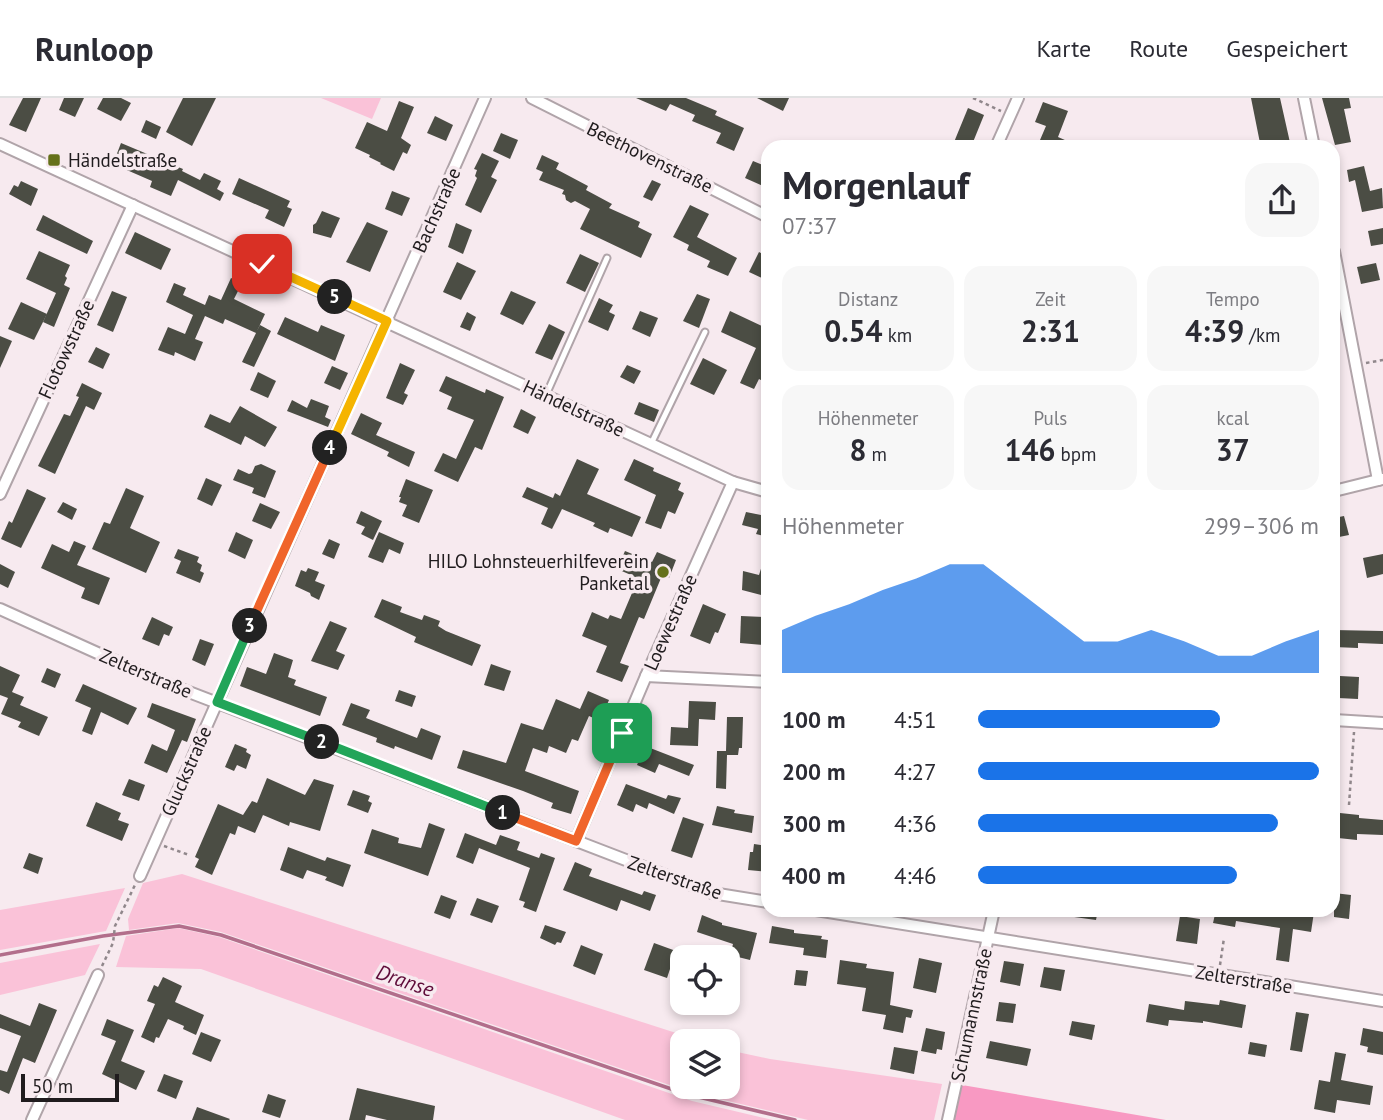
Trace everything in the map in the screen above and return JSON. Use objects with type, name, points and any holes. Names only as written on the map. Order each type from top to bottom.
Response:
[{"type":"street","name":"Bachstraße","points":[[387,321],[485,98]]},
{"type":"street","name":"Beethovenstraße","points":[[532,98],[761,213]]},
{"type":"street","points":[[999,140],[1018,98]]},
{"type":"street","points":[[1304,98],[1313,140]]},
{"type":"street","name":"Händelstraße","points":[[0,144],[733,482],[761,490]]},
{"type":"street","name":"Flotowstraße","points":[[0,494],[133,205]]},
{"type":"street","points":[[1340,284],[1380,480],[1340,490]]},
{"type":"street","name":"Gluckstraße","points":[[140,876],[387,321]]},
{"type":"street","name":"Loewestraße","points":[[576,841],[733,482]]},
{"type":"street","name":"Zelterstraße","points":[[0,609],[147,676],[576,841],[712,893],[761,901]]},
{"type":"street","points":[[646,676],[761,682]]},
{"type":"street","points":[[1340,720],[1383,723]]},
{"type":"street","name":"Zelterstraße","points":[[859,917],[1383,1001]]},
{"type":"street","name":"Schumannstraße","points":[[948,1120],[992,917]]},
{"type":"street","points":[[32,1120],[98,975]]},
{"type":"lane","points":[[546,395],[607,258]]},
{"type":"lane","points":[[651,444],[705,332]]},
{"type":"path","points":[[973,98],[1010,115]]},
{"type":"path","points":[[1355,365],[1383,360]]},
{"type":"path","points":[[1349,805],[1355,721]]},
{"type":"path","points":[[155,842],[188,855]]},
{"type":"path","points":[[98,975],[113,943],[115,926],[140,876]]},
{"type":"path","points":[[1218,975],[1224,938]]},
{"type":"shaded area","points":[[321,98],[381,98],[372,119]]},
{"type":"shaded area","points":[[182,874],[670,1031],[670,1085],[221,932],[178,923],[129,930],[128,919],[143,883]]},
{"type":"shaded area","points":[[125,888],[106,931],[0,950],[0,910]]},
{"type":"shaded area","points":[[178,928],[219,937],[670,1093],[670,1099],[686,1099],[773,1120],[625,1120],[201,969],[116,967],[126,936]]},
{"type":"shaded area","points":[[100,944],[85,975],[0,995],[0,963]]},
{"type":"shaded area","points":[[740,1053],[942,1084],[934,1120],[808,1120],[720,1099],[740,1099]]},
{"type":"shaded area","points":[[962,1085],[1166,1120],[954,1120]]},
{"type":"building","points":[[23,98],[41,98],[26,132],[9,125]]},
{"type":"building","points":[[64,98],[84,98],[75,117],[59,110]]},
{"type":"building","points":[[103,98],[121,98],[131,103],[121,121],[97,109]]},
{"type":"building","points":[[183,98],[216,98],[192,146],[166,132]]},
{"type":"building","points":[[636,98],[686,98],[717,111],[715,115],[744,128],[734,151],[716,143],[721,133],[692,121],[695,115],[670,104],[666,111]]},
{"type":"building","points":[[757,98],[789,98],[783,111]]},
{"type":"building","points":[[1251,98],[1280,98],[1289,140],[1259,140]]},
{"type":"building","points":[[1322,98],[1349,98],[1351,108],[1344,109],[1351,142],[1340,144],[1340,140],[1334,140]]},
{"type":"building","points":[[399,101],[414,107],[401,138],[411,145],[407,154],[403,152],[394,171],[355,148],[367,122],[387,131]]},
{"type":"building","points":[[1043,102],[1068,111],[1058,137],[1065,140],[1040,140],[1046,126],[1035,122]]},
{"type":"building","points":[[968,108],[984,115],[974,140],[955,140]]},
{"type":"building","points":[[435,116],[453,125],[446,141],[427,133]]},
{"type":"building","points":[[146,120],[161,127],[156,139],[141,132]]},
{"type":"building","points":[[501,133],[518,140],[510,159],[493,151]]},
{"type":"building","points":[[121,143],[183,169],[182,171],[200,180],[204,173],[221,181],[217,189],[224,193],[220,201],[178,180],[171,196],[150,187],[152,181],[113,164]]},
{"type":"building","points":[[482,153],[499,161],[491,177],[497,180],[481,213],[465,205],[477,178],[477,170],[474,169]]},
{"type":"building","points":[[542,155],[559,163],[556,169],[588,186],[586,190],[612,204],[609,208],[640,222],[638,227],[652,234],[641,258],[580,229],[590,209],[575,201],[571,203],[562,194],[564,190],[539,180],[543,172],[536,169]]},
{"type":"building","points":[[753,161],[761,164],[761,185],[745,178]]},
{"type":"building","points":[[1364,166],[1370,191],[1382,188],[1383,208],[1362,212],[1355,180],[1349,182],[1347,170]]},
{"type":"building","points":[[239,178],[290,201],[287,207],[292,209],[284,227],[265,218],[269,210],[232,194]]},
{"type":"building","points":[[652,180],[661,184],[652,201],[643,197]]},
{"type":"building","points":[[21,181],[38,189],[31,206],[9,194],[14,185],[18,187]]},
{"type":"building","points":[[392,191],[410,198],[402,216],[385,209]]},
{"type":"building","points":[[690,205],[709,214],[697,237],[737,258],[728,276],[707,267],[710,261],[687,250],[689,245],[673,237]]},
{"type":"building","points":[[322,211],[340,218],[331,238],[313,233],[313,225]]},
{"type":"building","points":[[43,215],[93,241],[87,254],[36,230]]},
{"type":"building","points":[[367,222],[388,231],[370,272],[346,262]]},
{"type":"building","points":[[456,223],[472,230],[463,254],[448,247]]},
{"type":"building","points":[[1383,228],[1383,244],[1371,246],[1368,231]]},
{"type":"building","points":[[135,232],[171,249],[161,270],[125,253]]},
{"type":"building","points":[[39,251],[70,265],[64,285],[70,288],[54,327],[43,322],[56,293],[26,279]]},
{"type":"building","points":[[759,252],[761,253],[761,278],[749,272]]},
{"type":"building","points":[[580,254],[599,263],[585,292],[566,283]]},
{"type":"building","points":[[457,262],[476,271],[461,300],[443,292]]},
{"type":"building","points":[[1376,263],[1380,280],[1361,284],[1357,267]]},
{"type":"building","points":[[231,278],[242,283],[234,299],[265,314],[257,331],[260,325],[271,331],[254,367],[242,362],[256,333],[225,319],[223,324],[205,316],[195,339],[203,342],[195,361],[175,352],[174,356],[158,350],[168,327],[185,334],[193,315],[166,302],[174,283],[186,288],[183,295],[205,305],[209,295],[221,300]]},
{"type":"building","points":[[112,291],[127,297],[113,332],[97,325]]},
{"type":"building","points":[[511,291],[536,302],[523,325],[500,314]]},
{"type":"building","points":[[697,294],[710,299],[699,328],[683,321]]},
{"type":"building","points":[[599,298],[613,305],[609,312],[615,315],[608,331],[588,322]]},
{"type":"building","points":[[21,302],[47,314],[34,340],[8,329]]},
{"type":"building","points":[[640,311],[658,318],[650,337],[632,329]]},
{"type":"building","points":[[730,311],[761,326],[761,380],[759,379],[754,389],[740,383],[756,348],[721,332]]},
{"type":"building","points":[[467,312],[476,317],[470,331],[460,327]]},
{"type":"building","points":[[285,317],[318,332],[321,325],[345,335],[335,361],[277,334]]},
{"type":"building","points":[[549,324],[565,332],[552,360],[535,353]]},
{"type":"building","points":[[0,336],[12,341],[0,368]]},
{"type":"building","points":[[96,347],[110,354],[103,369],[88,362]]},
{"type":"building","points":[[703,358],[727,370],[714,395],[690,384]]},
{"type":"building","points":[[400,363],[415,370],[404,393],[408,395],[403,405],[386,398]]},
{"type":"building","points":[[627,365],[641,371],[634,384],[620,377]]},
{"type":"building","points":[[332,366],[348,373],[340,390],[324,383]]},
{"type":"building","points":[[258,372],[276,381],[268,398],[250,390]]},
{"type":"building","points":[[446,376],[485,393],[486,389],[504,397],[482,450],[475,447],[458,482],[434,471],[443,453],[456,459],[474,420],[447,409],[452,397],[439,391]]},
{"type":"building","points":[[82,383],[102,393],[94,410],[86,406],[55,474],[38,466],[64,414],[70,416]]},
{"type":"building","points":[[311,399],[329,406],[325,417],[331,420],[328,427],[287,411],[292,400],[307,408]]},
{"type":"building","points":[[639,402],[659,410],[654,422],[634,414]]},
{"type":"building","points":[[240,406],[277,427],[265,447],[245,436],[241,445],[204,427],[210,414],[230,423]]},
{"type":"building","points":[[521,409],[536,417],[528,434],[513,427]]},
{"type":"building","points":[[361,413],[382,423],[376,435],[415,452],[409,467],[387,456],[389,452],[351,434]]},
{"type":"building","points":[[577,459],[599,469],[587,494],[641,517],[632,537],[610,528],[608,533],[593,526],[595,523],[562,509],[552,529],[541,524],[548,508],[522,497],[527,487],[553,498],[555,493],[560,496]]},
{"type":"building","points":[[634,459],[681,483],[678,490],[684,493],[675,514],[668,511],[661,529],[645,523],[656,495],[624,480]]},
{"type":"building","points":[[261,464],[276,471],[265,498],[252,493],[254,488],[233,480],[238,469],[249,474],[255,466]]},
{"type":"building","points":[[206,478],[222,485],[212,506],[197,499]]},
{"type":"building","points":[[406,479],[433,490],[419,523],[402,516],[407,505],[399,502],[399,497]]},
{"type":"building","points":[[126,488],[144,496],[130,528],[160,542],[146,573],[92,549],[104,522],[110,524]]},
{"type":"building","points":[[27,489],[46,498],[21,548],[1,539],[9,521],[12,523]]},
{"type":"building","points":[[63,502],[77,509],[72,520],[57,512]]},
{"type":"building","points":[[260,503],[280,512],[271,529],[252,521]]},
{"type":"building","points":[[361,511],[382,521],[373,540],[361,534],[365,527],[356,523]]},
{"type":"building","points":[[746,512],[761,515],[761,535],[756,534],[758,529],[742,525]]},
{"type":"building","points":[[1344,516],[1349,535],[1340,537],[1340,517]]},
{"type":"building","points":[[236,532],[253,540],[245,559],[228,551]]},
{"type":"building","points":[[379,532],[404,543],[400,554],[389,549],[383,563],[368,557]]},
{"type":"building","points":[[329,539],[340,544],[334,559],[322,554]]},
{"type":"building","points":[[74,541],[86,546],[77,565],[110,578],[99,605],[81,598],[85,588],[41,568],[52,544],[69,552]]},
{"type":"building","points":[[178,549],[199,557],[197,562],[202,565],[200,571],[204,573],[200,583],[176,573],[181,561],[174,558]]},
{"type":"building","points":[[625,551],[652,562],[657,552],[676,560],[669,578],[661,578],[644,619],[639,617],[620,663],[629,666],[622,682],[596,672],[607,646],[582,636],[592,612],[608,619],[610,615],[621,619],[632,593],[625,590],[631,575],[617,569]]},
{"type":"building","points":[[1383,554],[1383,574],[1367,578],[1363,558]]},
{"type":"building","points":[[0,564],[15,572],[8,588],[0,584]]},
{"type":"building","points":[[308,568],[319,572],[315,581],[325,585],[319,600],[295,586],[301,570],[306,572]]},
{"type":"building","points":[[761,569],[761,595],[742,590],[743,571],[759,575]]},
{"type":"building","points":[[382,599],[402,607],[400,612],[422,620],[424,615],[440,621],[438,626],[446,631],[481,645],[472,666],[414,642],[416,637],[374,617]]},
{"type":"building","points":[[703,604],[726,614],[710,644],[690,636]]},
{"type":"building","points":[[741,616],[761,617],[761,645],[740,643]]},
{"type":"building","points":[[152,617],[173,627],[169,636],[164,634],[159,646],[142,639]]},
{"type":"building","points":[[330,621],[347,628],[336,651],[345,655],[338,670],[311,661]]},
{"type":"building","points":[[1340,630],[1383,631],[1383,644],[1358,643],[1358,648],[1340,647]]},
{"type":"building","points":[[200,639],[214,644],[205,666],[192,660]]},
{"type":"building","points":[[274,653],[293,660],[288,677],[296,680],[294,685],[327,697],[320,716],[240,686],[247,667],[266,674]]},
{"type":"building","points":[[491,664],[511,671],[504,691],[484,685]]},
{"type":"building","points":[[0,666],[20,675],[12,692],[24,697],[20,705],[48,717],[39,736],[18,727],[21,722],[1,714],[8,698],[0,695]]},
{"type":"building","points":[[47,668],[61,674],[55,688],[41,682]]},
{"type":"building","points":[[1340,676],[1359,677],[1358,699],[1340,698]]},
{"type":"building","points":[[83,684],[137,708],[128,725],[101,712],[92,735],[82,731],[91,708],[75,701]]},
{"type":"building","points":[[399,690],[416,696],[412,707],[395,701]]},
{"type":"building","points":[[588,691],[609,700],[600,721],[589,716],[578,741],[572,739],[566,753],[549,746],[547,753],[533,748],[525,771],[579,791],[571,814],[551,808],[553,803],[457,768],[463,750],[506,763],[521,723],[543,730],[556,699],[580,709]]},
{"type":"building","points":[[689,701],[716,702],[715,720],[699,719],[698,746],[670,745],[671,727],[688,728]]},
{"type":"building","points":[[152,703],[196,719],[187,742],[182,740],[167,773],[144,763],[152,744],[167,751],[175,730],[147,717]]},
{"type":"building","points":[[351,703],[370,710],[366,718],[417,738],[421,728],[441,736],[432,760],[376,742],[377,738],[342,725]]},
{"type":"building","points":[[727,717],[743,717],[742,748],[739,748],[738,755],[727,755],[726,789],[716,788],[717,751],[726,751]]},
{"type":"building","points":[[235,744],[247,749],[246,752],[251,755],[246,769],[237,765],[234,771],[225,767]]},
{"type":"building","points":[[645,746],[694,765],[689,776],[659,764],[655,773],[637,765]]},
{"type":"building","points":[[267,778],[305,795],[314,779],[334,785],[320,831],[290,822],[289,826],[263,815],[255,833],[238,826],[235,835],[230,833],[212,875],[195,867],[199,859],[195,857],[218,804],[243,815],[252,801],[257,803]]},
{"type":"building","points":[[129,779],[145,785],[139,801],[122,795]]},
{"type":"building","points":[[626,784],[666,799],[668,795],[681,798],[674,814],[649,803],[647,809],[636,804],[633,812],[617,805]]},
{"type":"building","points":[[353,790],[370,796],[368,801],[372,803],[368,813],[347,805]]},
{"type":"building","points":[[96,802],[121,813],[118,820],[129,824],[122,841],[86,826]]},
{"type":"building","points":[[717,806],[735,810],[734,813],[754,816],[752,833],[712,825]]},
{"type":"building","points":[[1340,813],[1383,820],[1383,835],[1357,834],[1357,840],[1340,838]]},
{"type":"building","points":[[683,817],[704,824],[692,858],[671,851]]},
{"type":"building","points":[[429,823],[445,829],[428,876],[364,853],[372,829],[399,838],[398,843],[421,848]]},
{"type":"building","points":[[465,833],[496,845],[500,835],[520,842],[517,850],[539,858],[541,853],[555,858],[536,912],[523,907],[525,902],[519,900],[530,868],[479,848],[473,864],[456,857]]},
{"type":"building","points":[[754,844],[761,845],[761,871],[748,870],[750,852],[753,852]]},
{"type":"building","points":[[288,847],[325,861],[327,857],[351,865],[343,887],[325,880],[327,877],[307,870],[303,879],[280,870]]},
{"type":"building","points":[[29,853],[43,858],[38,874],[23,868]]},
{"type":"building","points":[[575,862],[592,869],[589,876],[642,895],[644,891],[656,895],[650,911],[621,900],[617,911],[563,890]]},
{"type":"building","points":[[1340,894],[1351,895],[1349,919],[1334,917],[1340,917]]},
{"type":"building","points":[[441,895],[457,901],[450,919],[434,913]]},
{"type":"building","points":[[477,898],[499,906],[492,923],[470,915]]},
{"type":"building","points":[[702,915],[722,925],[757,933],[750,960],[740,958],[740,945],[733,945],[697,932]]},
{"type":"building","points":[[1074,917],[1097,917],[1096,920]]},
{"type":"building","points":[[1180,917],[1200,919],[1197,944],[1176,941]]},
{"type":"building","points":[[1214,917],[1313,917],[1311,932],[1293,929],[1289,962],[1276,960],[1280,928],[1236,921],[1235,927],[1213,923]]},
{"type":"building","points":[[545,925],[566,932],[561,943],[557,942],[555,945],[540,938]]},
{"type":"building","points":[[772,926],[794,930],[794,933],[822,936],[821,939],[828,940],[826,958],[803,955],[804,948],[769,943]]},
{"type":"building","points":[[654,943],[670,949],[667,978],[644,970]]},
{"type":"building","points":[[581,945],[603,954],[595,975],[573,966]]},
{"type":"building","points":[[919,958],[942,963],[936,993],[913,988]]},
{"type":"building","points":[[840,960],[867,964],[866,968],[894,972],[890,1005],[913,1010],[911,1018],[906,1017],[903,1033],[883,1029],[886,1015],[862,1011],[866,988],[837,984]]},
{"type":"building","points":[[1004,961],[1024,964],[1020,986],[1000,982]]},
{"type":"building","points":[[1044,967],[1065,970],[1061,991],[1040,987]]},
{"type":"building","points":[[796,970],[808,971],[806,986],[794,985]]},
{"type":"building","points":[[163,977],[182,986],[175,1002],[204,1015],[196,1035],[168,1019],[154,1043],[141,1037],[155,1004],[147,1001],[154,985],[158,987]]},
{"type":"building","points":[[1220,1000],[1246,1005],[1242,1028],[1203,1021],[1169,1020],[1168,1026],[1146,1022],[1149,1004],[1184,1010],[1185,1001],[1219,1005]]},
{"type":"building","points":[[999,1002],[1016,1004],[1013,1023],[996,1021]]},
{"type":"building","points":[[39,1003],[57,1010],[35,1063],[23,1058],[9,1094],[0,1090],[0,1070],[7,1072],[21,1036],[0,1028],[0,1014],[30,1026]]},
{"type":"building","points":[[1296,1012],[1309,1014],[1302,1052],[1290,1050]]},
{"type":"building","points":[[107,1019],[134,1030],[121,1061],[145,1071],[136,1090],[102,1074],[116,1041],[101,1035]]},
{"type":"building","points":[[1072,1021],[1095,1025],[1092,1040],[1069,1035]]},
{"type":"building","points":[[926,1028],[945,1032],[942,1050],[937,1049],[936,1054],[921,1051]]},
{"type":"building","points":[[1363,1028],[1383,1032],[1383,1055],[1367,1052],[1368,1047],[1360,1045]]},
{"type":"building","points":[[201,1032],[221,1040],[211,1062],[192,1054]]},
{"type":"building","points":[[990,1041],[1031,1049],[1027,1066],[986,1058]]},
{"type":"building","points":[[1250,1042],[1267,1045],[1265,1057],[1248,1054]]},
{"type":"building","points":[[894,1047],[918,1051],[914,1074],[890,1069]]},
{"type":"building","points":[[1335,1052],[1346,1054],[1341,1080],[1373,1086],[1370,1105],[1337,1100],[1335,1113],[1314,1109],[1319,1080],[1330,1082]]},
{"type":"building","points":[[164,1074],[183,1081],[176,1099],[157,1091]]},
{"type":"building","points":[[357,1088],[435,1106],[433,1120],[387,1120],[366,1115],[365,1120],[349,1120]]},
{"type":"building","points":[[268,1094],[286,1100],[280,1118],[262,1112]]},
{"type":"building","points":[[197,1107],[230,1119],[192,1120]]},
{"type":"waterway","name":"Dranse","points":[[0,955],[103,936],[179,926],[221,935],[686,1094],[795,1120]]},
{"type":"place","name":"Händelstraße","points":[[54,160]]},
{"type":"place","name":"HILO Lohnsteuerhilfeverein Panketal","points":[[663,572]]},
{"type":"route","points":[[262,264],[387,321],[217,702],[576,841],[622,733]]}]
